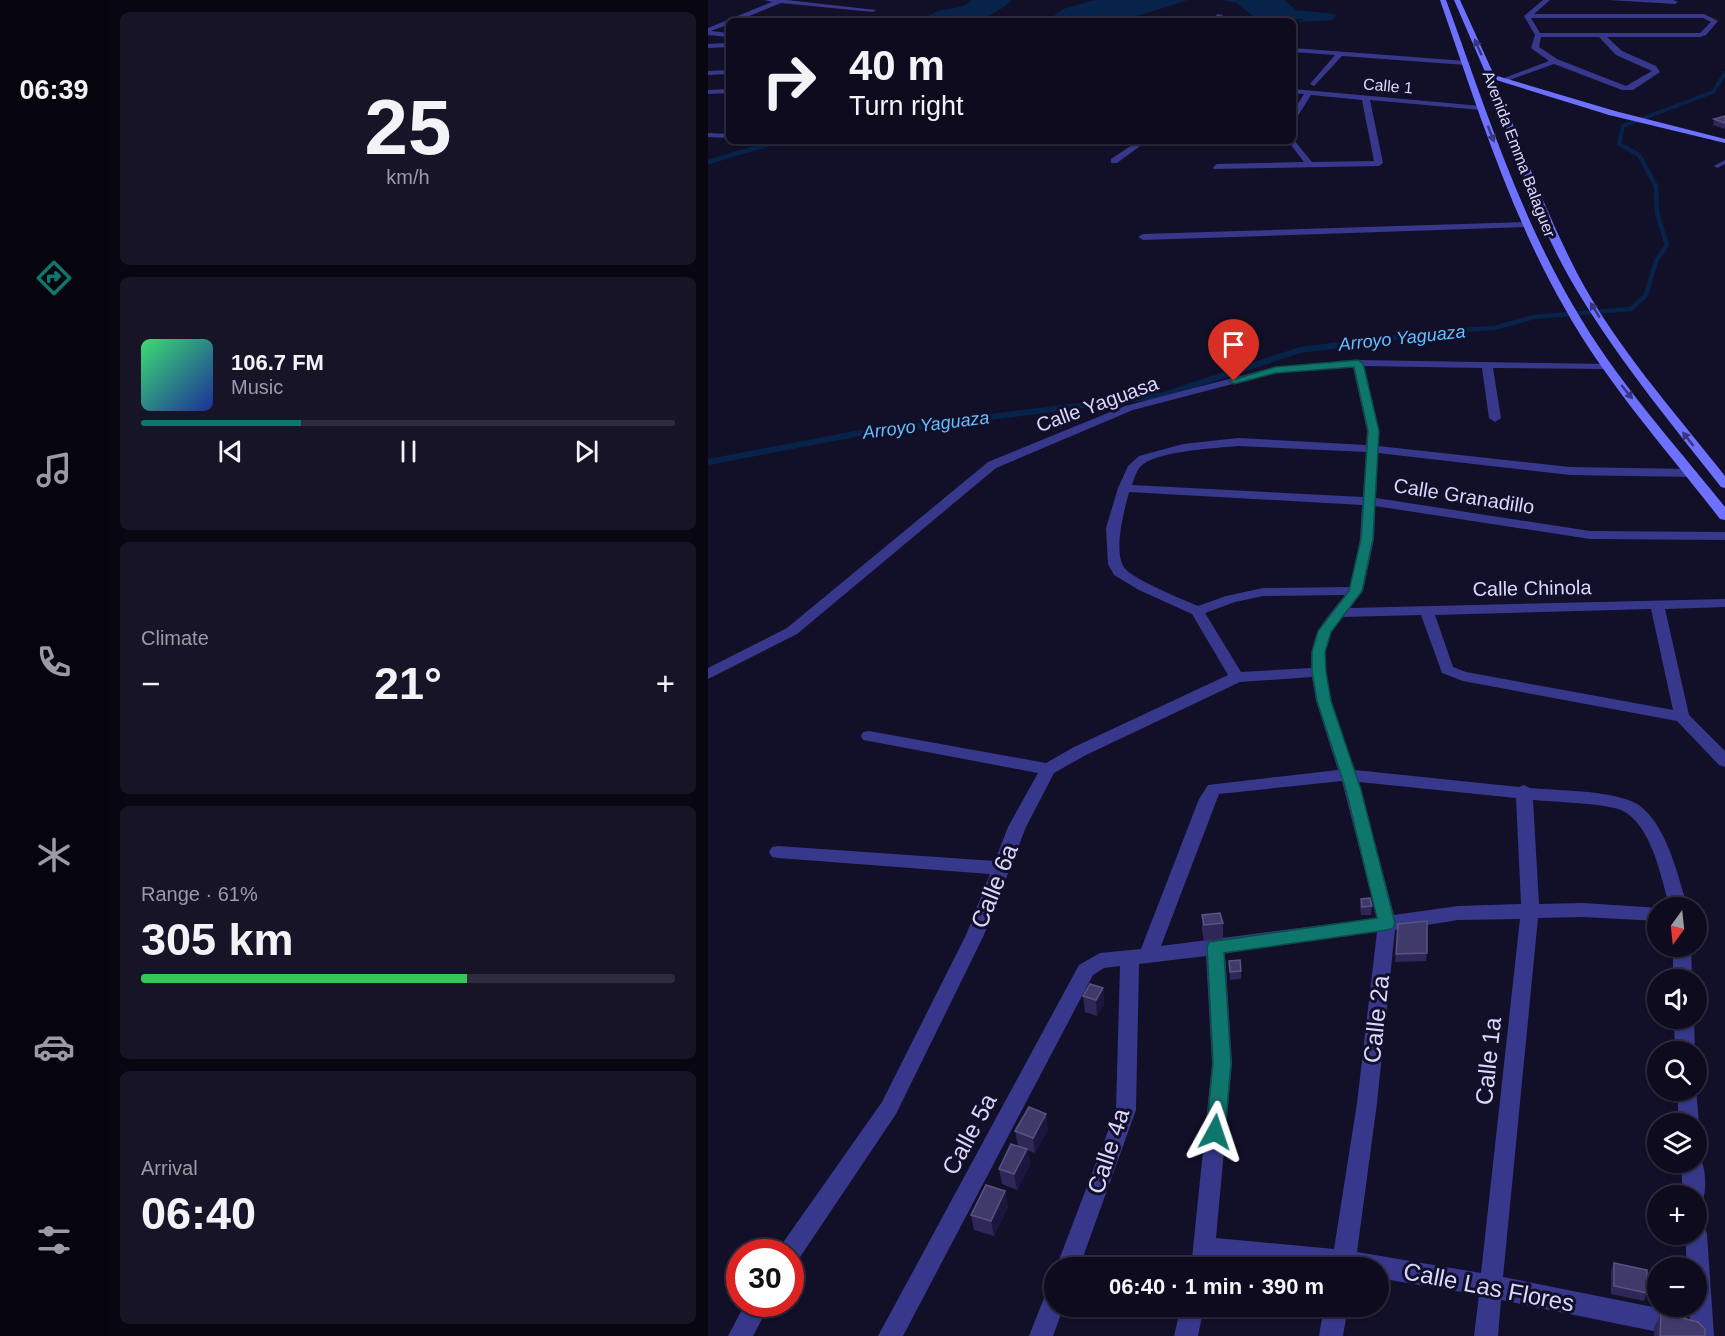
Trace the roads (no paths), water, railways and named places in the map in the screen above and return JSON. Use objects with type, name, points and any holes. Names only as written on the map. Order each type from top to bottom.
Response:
[{"type":"street","points":[[767,0],[873,10]]},
{"type":"street","name":"Avenida Emma Balaguer","points":[[1443,0],[1526,225],[1551,276],[1606,366],[1725,516]]},
{"type":"street","name":"Avenida Emma Balaguer","points":[[1457,0],[1491,76],[1533,190],[1573,275],[1617,346],[1725,484]]},
{"type":"street","points":[[1527,16],[1547,0]]},
{"type":"street","points":[[1611,0],[1675,2]]},
{"type":"street","points":[[738,18],[780,1]]},
{"type":"street","points":[[1216,18],[1220,15]]},
{"type":"street","points":[[1527,16],[1704,16],[1715,21],[1704,34],[1538,35]]},
{"type":"street","points":[[1527,16],[1538,35],[1535,48],[1554,61],[1625,88],[1630,88],[1656,72],[1653,68],[1618,53],[1602,35]]},
{"type":"street","points":[[708,32],[726,23]]},
{"type":"street","points":[[708,32],[726,35]]},
{"type":"street","points":[[708,46],[726,45]]},
{"type":"street","points":[[1296,50],[1466,63]]},
{"type":"street","points":[[1314,84],[1341,53]]},
{"type":"street","points":[[1507,80],[1554,61]]},
{"type":"street","points":[[708,73],[726,72]]},
{"type":"street","points":[[1470,74],[1507,80],[1612,113],[1725,141]]},
{"type":"street","points":[[1296,82],[1480,103]]},
{"type":"street","name":"Calle 1","points":[[1296,91],[1366,98],[1480,103]]},
{"type":"street","points":[[708,92],[726,92]]},
{"type":"street","points":[[1296,112],[1309,92]]},
{"type":"street","points":[[1217,167],[1375,164],[1380,161],[1366,98]]},
{"type":"street","points":[[708,135],[726,136]]},
{"type":"street","points":[[1114,161],[1139,144]]},
{"type":"street","points":[[1294,144],[1311,166]]},
{"type":"street","points":[[1513,191],[1533,190]]},
{"type":"street","points":[[1143,237],[1526,225]]},
{"type":"street","points":[[1197,610],[1263,592],[1356,591],[1367,539],[1373,431],[1358,363]]},
{"type":"street","name":"Calle Yaguasa","points":[[708,674],[792,631],[999,461],[1129,408],[1275,370],[1358,363],[1606,366]]},
{"type":"street","points":[[1487,366],[1495,418]]},
{"type":"street","points":[[1237,677],[1197,610],[1144,587],[1119,572],[1114,564],[1113,528],[1124,488],[1134,466],[1143,459],[1187,447],[1238,442],[1372,449],[1570,471],[1692,473]]},
{"type":"street","name":"Calle Granadillo","points":[[1124,488],[1369,501],[1590,535],[1725,536]]},
{"type":"street","name":"Calle 2a","points":[[1344,1257],[1367,1103],[1387,923],[1347,775],[1324,701],[1319,672],[1318,652],[1324,631],[1356,591]]},
{"type":"street","name":"Calle Chinola","points":[[1340,613],[1725,603]]},
{"type":"street","points":[[1657,605],[1682,717],[1725,761]]},
{"type":"street","points":[[1426,610],[1447,670],[1463,676],[1682,717]]},
{"type":"street","name":"Calle 6a","points":[[799,1239],[890,1108],[975,935],[999,868],[1030,798],[1048,769],[1080,751],[1237,677],[1319,672]]},
{"type":"street","points":[[869,736],[1048,769]]},
{"type":"street","points":[[1347,775],[1524,791],[1627,806],[1642,818],[1660,846],[1676,897]]},
{"type":"street","name":"Calle 4a","points":[[1071,1257],[1126,1110],[1139,957],[1207,799],[1214,789],[1347,775]]},
{"type":"street","name":"Calle 1a","points":[[1486,1336],[1530,910],[1524,791]]},
{"type":"street","points":[[778,852],[999,868]]},
{"type":"street","points":[[1139,957],[1458,913],[1583,910],[1647,913]]},
{"type":"street","points":[[1203,1257],[1222,1063],[1215,947]]},
{"type":"street","name":"Calle 5a","points":[[890,1336],[1086,970],[1100,962],[1139,957]]},
{"type":"street","points":[[1697,1245],[1702,1332]]},
{"type":"street","name":"Calle Las Flores","points":[[1389,1271],[1490,1286],[1702,1332]]},
{"type":"street","points":[[740,1336],[751,1317]]},
{"type":"street","points":[[1041,1336],[1048,1317]]},
{"type":"street","points":[[1186,1336],[1190,1317]]},
{"type":"street","points":[[1331,1336],[1334,1317]]},
{"type":"lane","points":[[1717,166],[1725,162]]},
{"type":"water","points":[[972,0],[1012,0],[1001,9],[981,18],[925,18],[939,11]]},
{"type":"water","points":[[1095,0],[1188,0],[1131,18],[1051,18],[1063,9]]},
{"type":"water","points":[[1223,0],[1284,0],[1296,10],[1336,14],[1333,20],[1298,22],[1303,19],[1256,18],[1236,3]]},
{"type":"waterway","name":"Arroyo Yaguaza","points":[[1628,149],[1619,144],[1623,126],[1713,92],[1725,73]]},
{"type":"waterway","points":[[754,149],[771,144]]},
{"type":"waterway","points":[[708,162],[759,147]]},
{"type":"waterway","name":"Arroyo Yaguaza","points":[[1367,341],[1445,331],[1494,328],[1534,317],[1631,309],[1646,295],[1656,261],[1667,245],[1657,213],[1656,186],[1639,155],[1625,147]]},
{"type":"waterway","name":"Arroyo Yaguaza","points":[[708,462],[855,434],[1164,395],[1300,350],[1379,340]]}]
